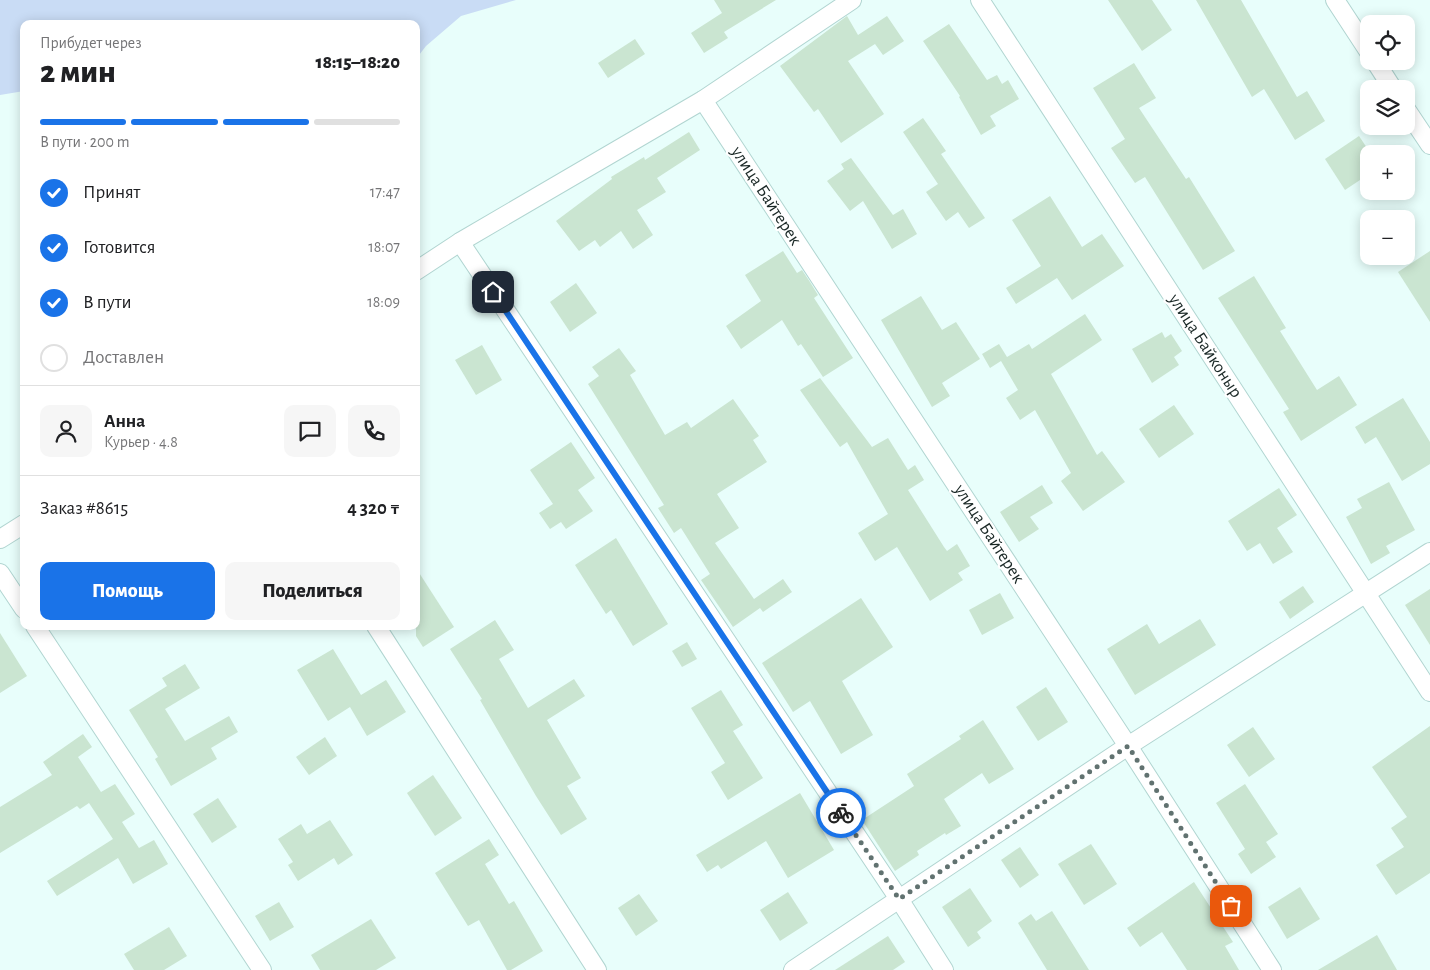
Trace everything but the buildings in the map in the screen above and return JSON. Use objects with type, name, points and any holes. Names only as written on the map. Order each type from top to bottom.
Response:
[{"type":"street","points":[[420,268],[460,242],[703,100],[852,0]]},
{"type":"street","name":"улица Байконыр","points":[[980,0],[1430,692]]},
{"type":"street","points":[[1335,0],[1360,38]]},
{"type":"street","name":"улица Байтерек","points":[[703,100],[1128,746],[1272,970]]},
{"type":"street","points":[[1415,122],[1430,145]]},
{"type":"street","points":[[460,242],[899,899],[944,970]]},
{"type":"street","points":[[0,539],[20,526]]},
{"type":"street","points":[[793,970],[1128,746],[1430,552]]},
{"type":"street","points":[[0,573],[20,603]]},
{"type":"street","points":[[38,630],[262,970]]},
{"type":"street","points":[[379,630],[597,970]]},
{"type":"water","points":[[0,0],[516,0],[461,16],[426,46],[420,54],[420,20],[20,20],[20,92],[0,95]]},
{"type":"way so far","points":[[841,813],[899,899],[1128,746],[1231,906]]},
{"type":"route","points":[[493,292],[841,813]]}]
